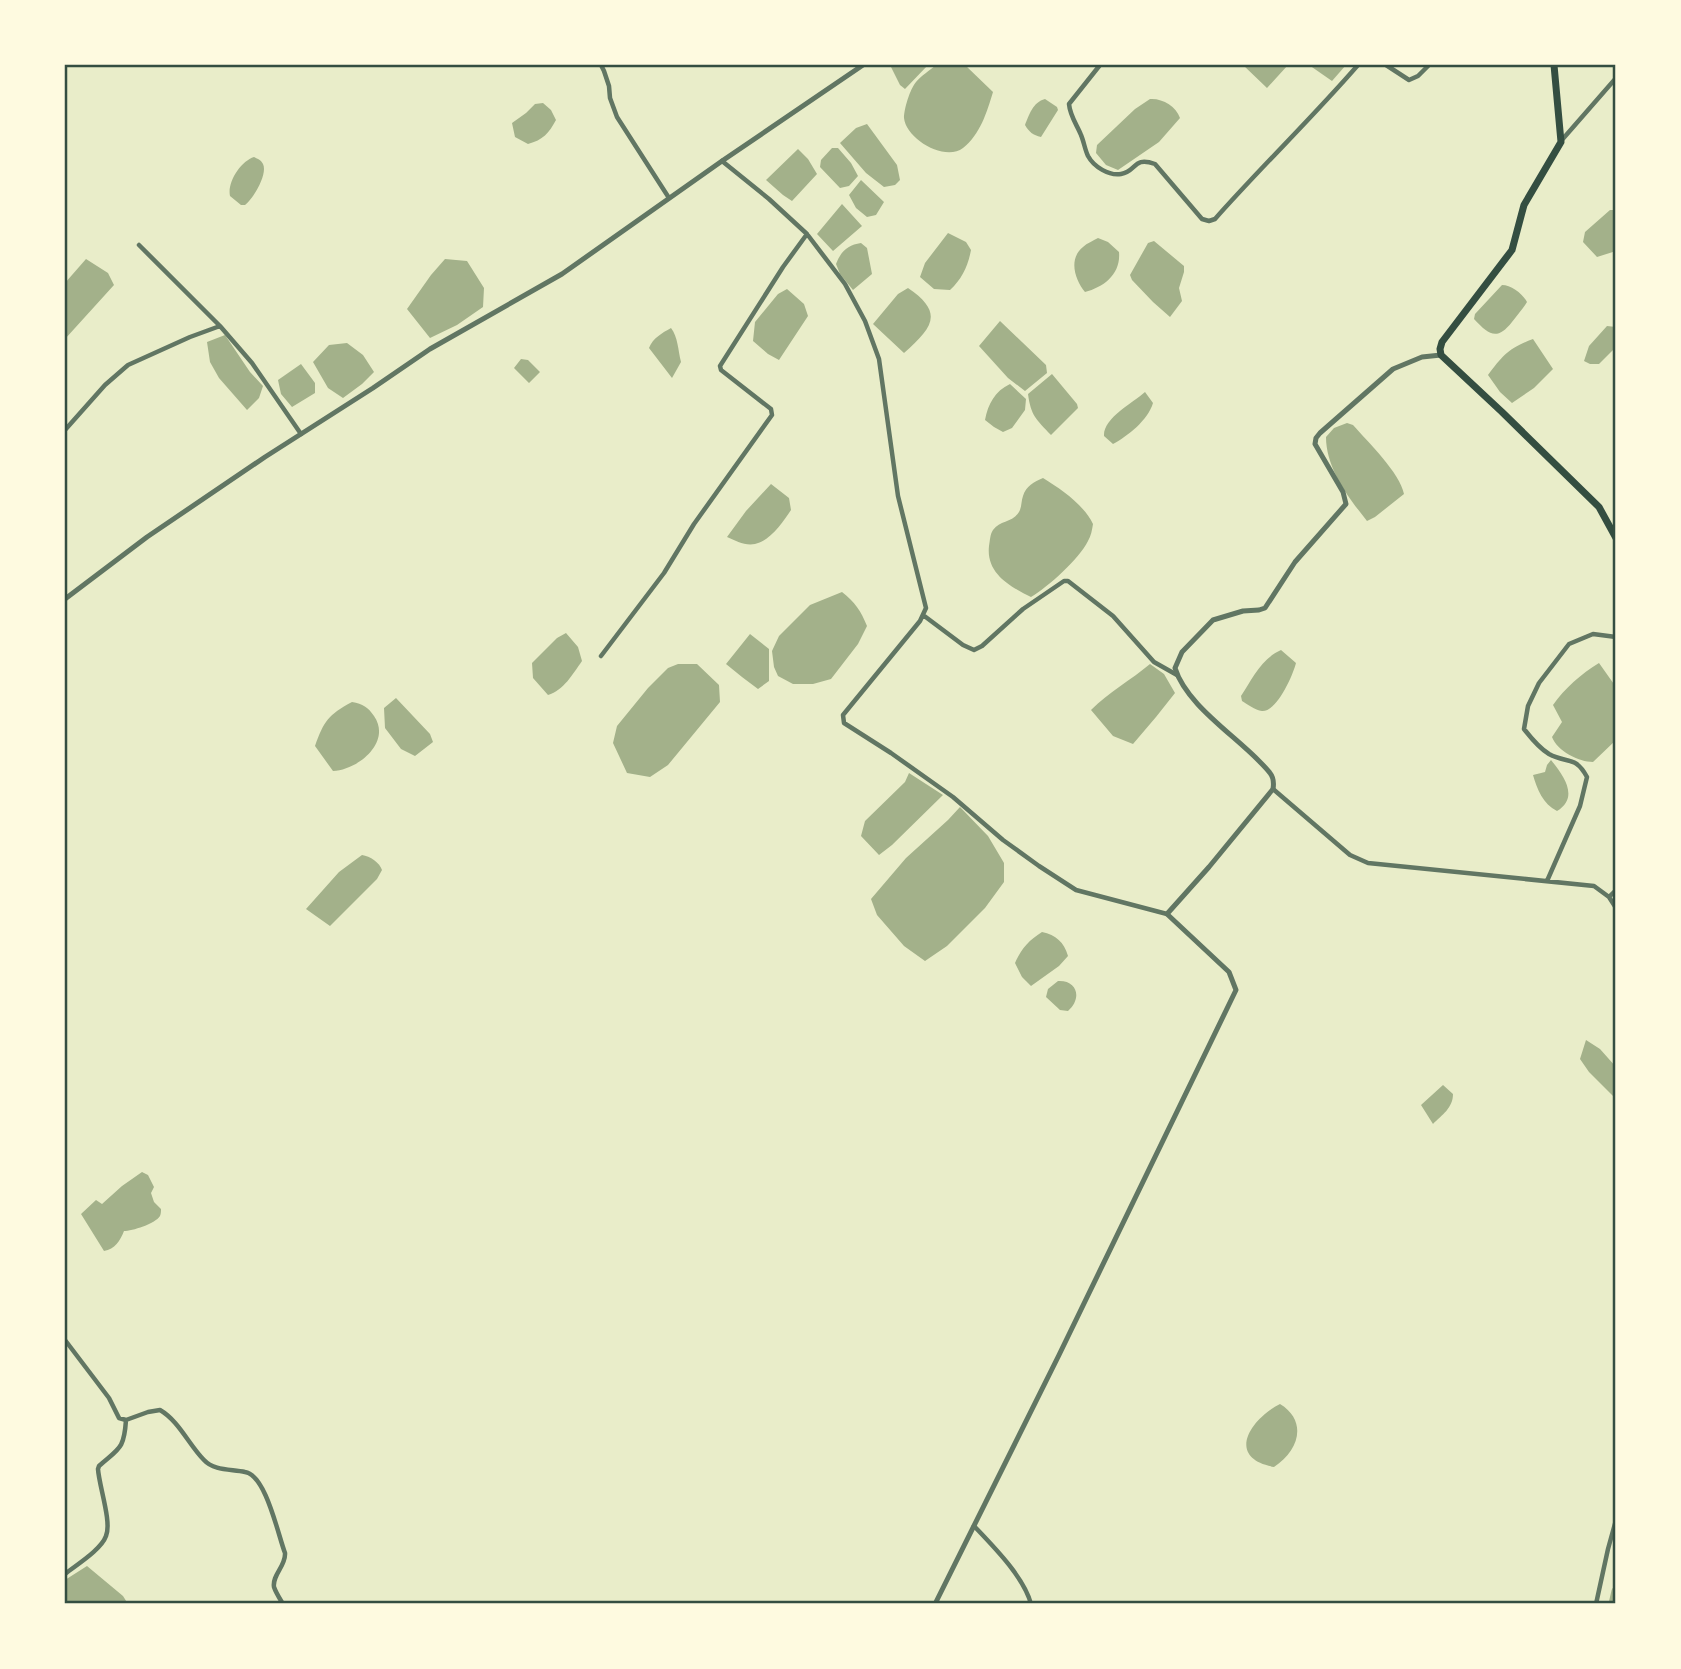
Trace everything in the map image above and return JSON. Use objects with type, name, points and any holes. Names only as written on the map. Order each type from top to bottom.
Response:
[{"type":"highway","points":[[1554,65],[1561,142],[1524,205],[1512,250],[1441,342],[1440,349],[1441,355],[1599,506],[1616,538]]},
{"type":"street","points":[[601,65],[617,117],[669,198]]},
{"type":"street","points":[[65,599],[147,537],[430,349],[562,274],[863,65]]},
{"type":"street","points":[[1100,65],[1069,104],[1088,156],[1104,172],[1114,174],[1124,174],[1140,161],[1155,164],[1202,219],[1209,221],[1215,219],[1358,65]]},
{"type":"street","points":[[1386,65],[1409,80],[1418,76],[1429,65]]},
{"type":"street","points":[[1561,142],[1616,78]]},
{"type":"street","points":[[722,161],[807,234],[845,284],[879,359],[898,496],[926,608],[843,715],[844,723],[953,797],[1003,840],[1076,890],[1167,914],[1229,972],[1236,990],[935,1604]]},
{"type":"street","points":[[601,656],[664,573],[701,513],[772,415],[771,410],[721,370],[720,366],[807,234]]},
{"type":"street","points":[[139,245],[220,326],[252,363],[301,434]]},
{"type":"street","points":[[65,430],[105,385],[128,365],[220,326]]},
{"type":"street","points":[[1167,914],[1273,789],[1274,781],[1272,774],[1197,703],[1177,675],[1175,667],[1182,652],[1213,620],[1265,608],[1295,562],[1346,504],[1343,492],[1315,444],[1320,433],[1393,369],[1422,357],[1441,355]]},
{"type":"street","points":[[923,615],[963,645],[974,650],[1023,609],[1064,581],[1068,581],[1114,616],[1154,662],[1177,675]]},
{"type":"street","points":[[1547,881],[1580,806],[1587,777],[1574,761],[1550,755],[1536,744],[1524,729],[1528,706],[1539,683],[1569,644],[1592,634],[1616,637]]},
{"type":"street","points":[[1273,789],[1350,855],[1368,863],[1594,886],[1609,897],[1616,908]]},
{"type":"street","points":[[1609,897],[1616,890]]},
{"type":"street","points":[[65,1340],[109,1398],[119,1418],[126,1420],[160,1410],[209,1465],[250,1472],[253,1475],[270,1504],[285,1553],[286,1559],[274,1580],[283,1604]]},
{"type":"street","points":[[65,1574],[106,1538],[108,1525],[98,1469],[119,1450],[126,1420]]},
{"type":"street","points":[[1596,1604],[1616,1520]]},
{"type":"street","points":[[973,1525],[997,1550],[1028,1593],[1031,1604]]},
{"type":"shaded area","points":[[890,65],[928,65],[905,89],[900,85]]},
{"type":"shaded area","points":[[936,65],[965,65],[993,92],[978,130],[969,143],[955,152],[937,150],[919,140],[906,126],[904,118],[914,85]]},
{"type":"shaded area","points":[[1243,65],[1288,65],[1267,88]]},
{"type":"shaded area","points":[[1309,65],[1346,65],[1332,81]]},
{"type":"shaded area","points":[[1045,99],[1058,110],[1041,137],[1028,130],[1025,125],[1034,106]]},
{"type":"shaded area","points":[[1150,99],[1168,104],[1180,118],[1159,142],[1118,170],[1106,165],[1096,153],[1097,145],[1135,109]]},
{"type":"shaded area","points":[[543,103],[551,110],[556,120],[548,132],[528,144],[515,137],[512,123],[535,104]]},
{"type":"shaded area","points":[[867,124],[897,165],[900,180],[895,185],[884,187],[866,173],[840,143],[856,128]]},
{"type":"shaded area","points":[[832,148],[838,148],[858,176],[849,186],[840,188],[820,167],[821,160]]},
{"type":"shaded area","points":[[798,149],[817,174],[792,201],[766,180]]},
{"type":"shaded area","points":[[254,157],[263,164],[263,174],[252,197],[245,205],[241,205],[230,196],[231,185],[240,167]]},
{"type":"shaded area","points":[[861,180],[884,202],[876,215],[867,217],[856,208],[849,195]]},
{"type":"shaded area","points":[[842,204],[862,226],[833,251],[817,234]]},
{"type":"shaded area","points":[[1610,210],[1616,210],[1616,251],[1597,257],[1583,242],[1585,232]]},
{"type":"shaded area","points":[[948,233],[966,242],[971,250],[970,256],[961,277],[950,290],[934,289],[920,277],[925,263]]},
{"type":"shaded area","points":[[1098,238],[1108,242],[1119,252],[1119,260],[1114,273],[1105,283],[1085,292],[1078,282],[1074,263],[1078,252]]},
{"type":"shaded area","points":[[1154,241],[1184,266],[1179,288],[1182,301],[1170,317],[1130,275],[1148,243]]},
{"type":"shaded area","points":[[861,243],[867,248],[872,274],[853,290],[840,274],[836,264],[846,249]]},
{"type":"shaded area","points":[[86,259],[108,273],[114,285],[65,339],[65,283]]},
{"type":"shaded area","points":[[445,259],[467,261],[484,288],[483,307],[457,325],[430,338],[407,309]]},
{"type":"shaded area","points":[[1502,285],[1516,291],[1527,302],[1507,328],[1493,334],[1474,319],[1475,314]]},
{"type":"shaded area","points":[[908,288],[927,305],[930,320],[922,336],[904,353],[873,324],[898,294]]},
{"type":"shaded area","points":[[787,289],[804,304],[808,316],[779,360],[753,341],[755,322],[778,294]]},
{"type":"shaded area","points":[[1000,321],[1046,365],[1047,373],[1025,391],[1008,378],[979,346]]},
{"type":"shaded area","points":[[1607,326],[1616,327],[1616,347],[1599,364],[1584,361],[1589,346]]},
{"type":"shaded area","points":[[671,328],[681,362],[672,378],[649,348],[655,339]]},
{"type":"shaded area","points":[[225,335],[263,386],[259,398],[247,410],[219,378],[210,362],[207,342]]},
{"type":"shaded area","points":[[1533,339],[1553,369],[1534,388],[1512,403],[1488,375],[1507,353]]},
{"type":"shaded area","points":[[347,343],[363,355],[374,372],[343,398],[328,388],[313,362],[329,345]]},
{"type":"shaded area","points":[[521,359],[528,360],[540,372],[529,383],[514,368]]},
{"type":"shaded area","points":[[301,364],[315,383],[315,393],[292,407],[281,394],[278,380]]},
{"type":"shaded area","points":[[1052,374],[1078,408],[1051,435],[1035,417],[1028,394]]},
{"type":"shaded area","points":[[1010,384],[1026,399],[1025,410],[1012,428],[1003,432],[985,420],[993,399],[1000,390]]},
{"type":"shaded area","points":[[1145,392],[1153,403],[1147,415],[1131,432],[1113,444],[1104,436],[1108,423]]},
{"type":"shaded area","points":[[1347,423],[1353,425],[1383,458],[1404,494],[1367,521],[1339,482],[1327,449],[1326,437],[1334,428]]},
{"type":"shaded area","points":[[1043,478],[1078,504],[1093,524],[1089,539],[1078,556],[1054,580],[1031,597],[1007,583],[995,571],[991,564],[989,546],[993,530],[1016,516],[1026,490]]},
{"type":"shaded area","points":[[771,484],[789,498],[791,510],[780,525],[766,539],[755,544],[744,544],[727,537],[746,511]]},
{"type":"shaded area","points":[[842,592],[857,607],[867,626],[858,644],[831,679],[813,684],[793,684],[778,676],[772,651],[779,636],[810,605]]},
{"type":"shaded area","points":[[566,633],[578,647],[582,661],[563,686],[548,695],[533,678],[532,663],[557,638]]},
{"type":"shaded area","points":[[750,634],[769,649],[769,681],[758,689],[726,664]]},
{"type":"shaded area","points":[[1281,650],[1296,663],[1279,699],[1268,710],[1262,711],[1242,701],[1241,696],[1253,676]]},
{"type":"shaded area","points":[[1599,663],[1616,687],[1616,740],[1593,762],[1569,755],[1555,742],[1552,737],[1562,722],[1553,705],[1574,682]]},
{"type":"shaded area","points":[[678,664],[697,664],[719,685],[720,702],[668,765],[650,777],[627,773],[613,743],[617,726],[648,688],[668,668]]},
{"type":"shaded area","points":[[1150,664],[1164,674],[1175,693],[1133,744],[1113,736],[1091,710]]},
{"type":"shaded area","points":[[396,698],[430,734],[433,742],[415,756],[401,749],[385,728],[384,708]]},
{"type":"shaded area","points":[[352,702],[365,706],[372,713],[379,735],[376,745],[362,760],[333,771],[315,746],[328,720]]},
{"type":"shaded area","points":[[1551,760],[1564,779],[1568,793],[1564,805],[1557,811],[1544,800],[1533,775],[1545,772]]},
{"type":"shaded area","points":[[909,773],[943,795],[879,855],[861,836],[865,821],[905,782]]},
{"type":"shaded area","points":[[960,807],[988,836],[1004,863],[1004,882],[985,908],[947,946],[925,961],[904,946],[877,915],[871,899],[906,858]]},
{"type":"shaded area","points":[[362,855],[374,860],[382,870],[377,879],[330,926],[306,909],[339,872]]},
{"type":"shaded area","points":[[1042,932],[1059,940],[1068,956],[1031,986],[1022,977],[1015,963],[1026,945]]},
{"type":"shaded area","points":[[1058,981],[1070,984],[1076,991],[1075,1001],[1068,1011],[1060,1010],[1046,997],[1048,989]]},
{"type":"shaded area","points":[[1586,1040],[1600,1049],[1616,1067],[1616,1099],[1580,1059]]},
{"type":"shaded area","points":[[1443,1085],[1453,1094],[1453,1099],[1433,1124],[1421,1105]]},
{"type":"shaded area","points":[[142,1172],[148,1175],[154,1187],[151,1193],[154,1202],[161,1209],[160,1216],[149,1224],[124,1231],[117,1244],[104,1251],[81,1214],[96,1200],[102,1204]]},
{"type":"shaded area","points":[[1280,1404],[1294,1419],[1297,1436],[1289,1453],[1274,1467],[1259,1462],[1250,1455],[1246,1447],[1252,1428]]},
{"type":"shaded area","points":[[87,1566],[123,1596],[128,1604],[65,1604],[65,1580]]},
{"type":"waterway","points":[[1613,1604],[1616,1591]]}]
